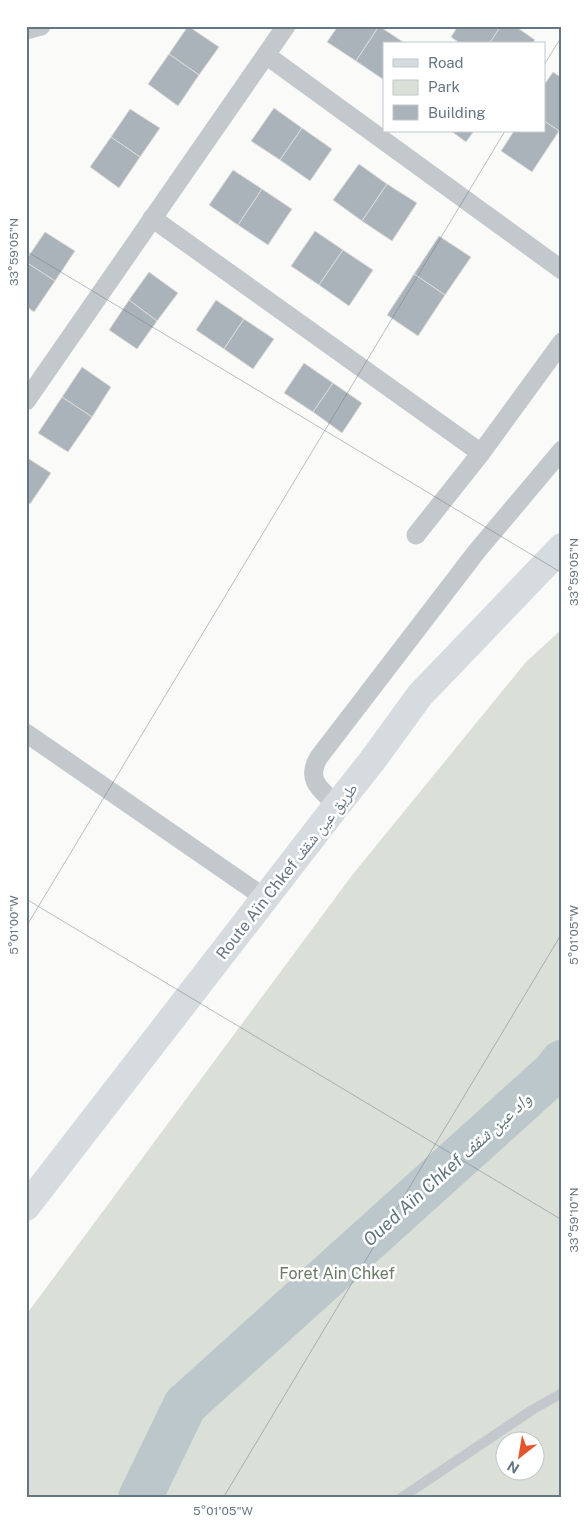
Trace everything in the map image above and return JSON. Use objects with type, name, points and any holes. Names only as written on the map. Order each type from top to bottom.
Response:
[{"type":"street","points":[[26,30],[42,26]]},
{"type":"street","points":[[26,401],[286,26]]},
{"type":"street","points":[[266,55],[562,270]]},
{"type":"street","points":[[152,218],[481,453]]},
{"type":"street","points":[[416,535],[481,453],[562,342]]},
{"type":"street","points":[[337,805],[313,778],[313,767],[319,757],[477,551],[562,450]]},
{"type":"street","name":"Route Aïn Chkef طريق عين شقف","points":[[26,1207],[372,761],[420,695],[562,547]]},
{"type":"street","points":[[26,732],[265,898]]},
{"type":"lane","points":[[401,1498],[532,1410],[562,1393]]},
{"type":"green space","name":"Foret Ain Chkef","points":[[562,629],[562,1498],[26,1498],[26,1315],[353,874],[526,662]]},
{"type":"building","points":[[188,26],[219,47],[199,75],[169,54]]},
{"type":"building","points":[[338,26],[379,26],[356,61],[327,42]]},
{"type":"building","points":[[379,26],[403,42],[383,42],[383,79],[356,61]]},
{"type":"building","points":[[458,26],[501,26],[490,42],[458,42],[451,37]]},
{"type":"building","points":[[501,26],[515,26],[535,40],[534,42],[490,42]]},
{"type":"building","points":[[169,54],[199,75],[178,106],[148,84]]},
{"type":"building","points":[[553,72],[562,78],[562,127],[559,131],[546,122],[546,82]]},
{"type":"building","points":[[274,108],[302,128],[280,160],[251,141]]},
{"type":"building","points":[[130,109],[160,128],[140,157],[111,137]]},
{"type":"building","points":[[546,122],[559,131],[532,172],[501,151],[513,132],[546,132]]},
{"type":"building","points":[[302,128],[332,149],[310,181],[280,160]]},
{"type":"building","points":[[452,132],[473,132],[466,142]]},
{"type":"building","points":[[111,137],[140,157],[119,188],[90,167]]},
{"type":"building","points":[[359,164],[387,184],[362,221],[333,200]]},
{"type":"building","points":[[233,170],[262,189],[238,225],[209,205]]},
{"type":"building","points":[[387,184],[417,203],[392,241],[362,221]]},
{"type":"building","points":[[262,189],[292,209],[268,245],[238,225]]},
{"type":"building","points":[[315,231],[343,250],[319,285],[291,266]]},
{"type":"building","points":[[45,232],[75,251],[55,281],[26,262]]},
{"type":"building","points":[[439,236],[471,257],[445,295],[414,274]]},
{"type":"building","points":[[343,250],[373,270],[349,306],[319,285]]},
{"type":"building","points":[[26,262],[55,281],[34,312],[26,306]]},
{"type":"building","points":[[149,272],[178,293],[157,321],[129,300]]},
{"type":"building","points":[[414,274],[445,295],[418,336],[387,315]]},
{"type":"building","points":[[129,300],[157,321],[137,349],[109,330]]},
{"type":"building","points":[[216,300],[244,319],[224,349],[196,330]]},
{"type":"building","points":[[244,319],[274,339],[253,369],[224,349]]},
{"type":"building","points":[[304,363],[333,383],[313,412],[284,393]]},
{"type":"building","points":[[82,367],[111,387],[92,417],[62,397]]},
{"type":"building","points":[[333,383],[362,403],[342,433],[313,412]]},
{"type":"building","points":[[62,397],[92,417],[68,452],[38,433]]},
{"type":"building","points":[[26,457],[51,473],[30,504],[26,502]]},
{"type":"waterway","name":"Oued Aïn Chkef واد عين شقف","points":[[140,1498],[185,1405],[553,1073],[562,1062]]}]
